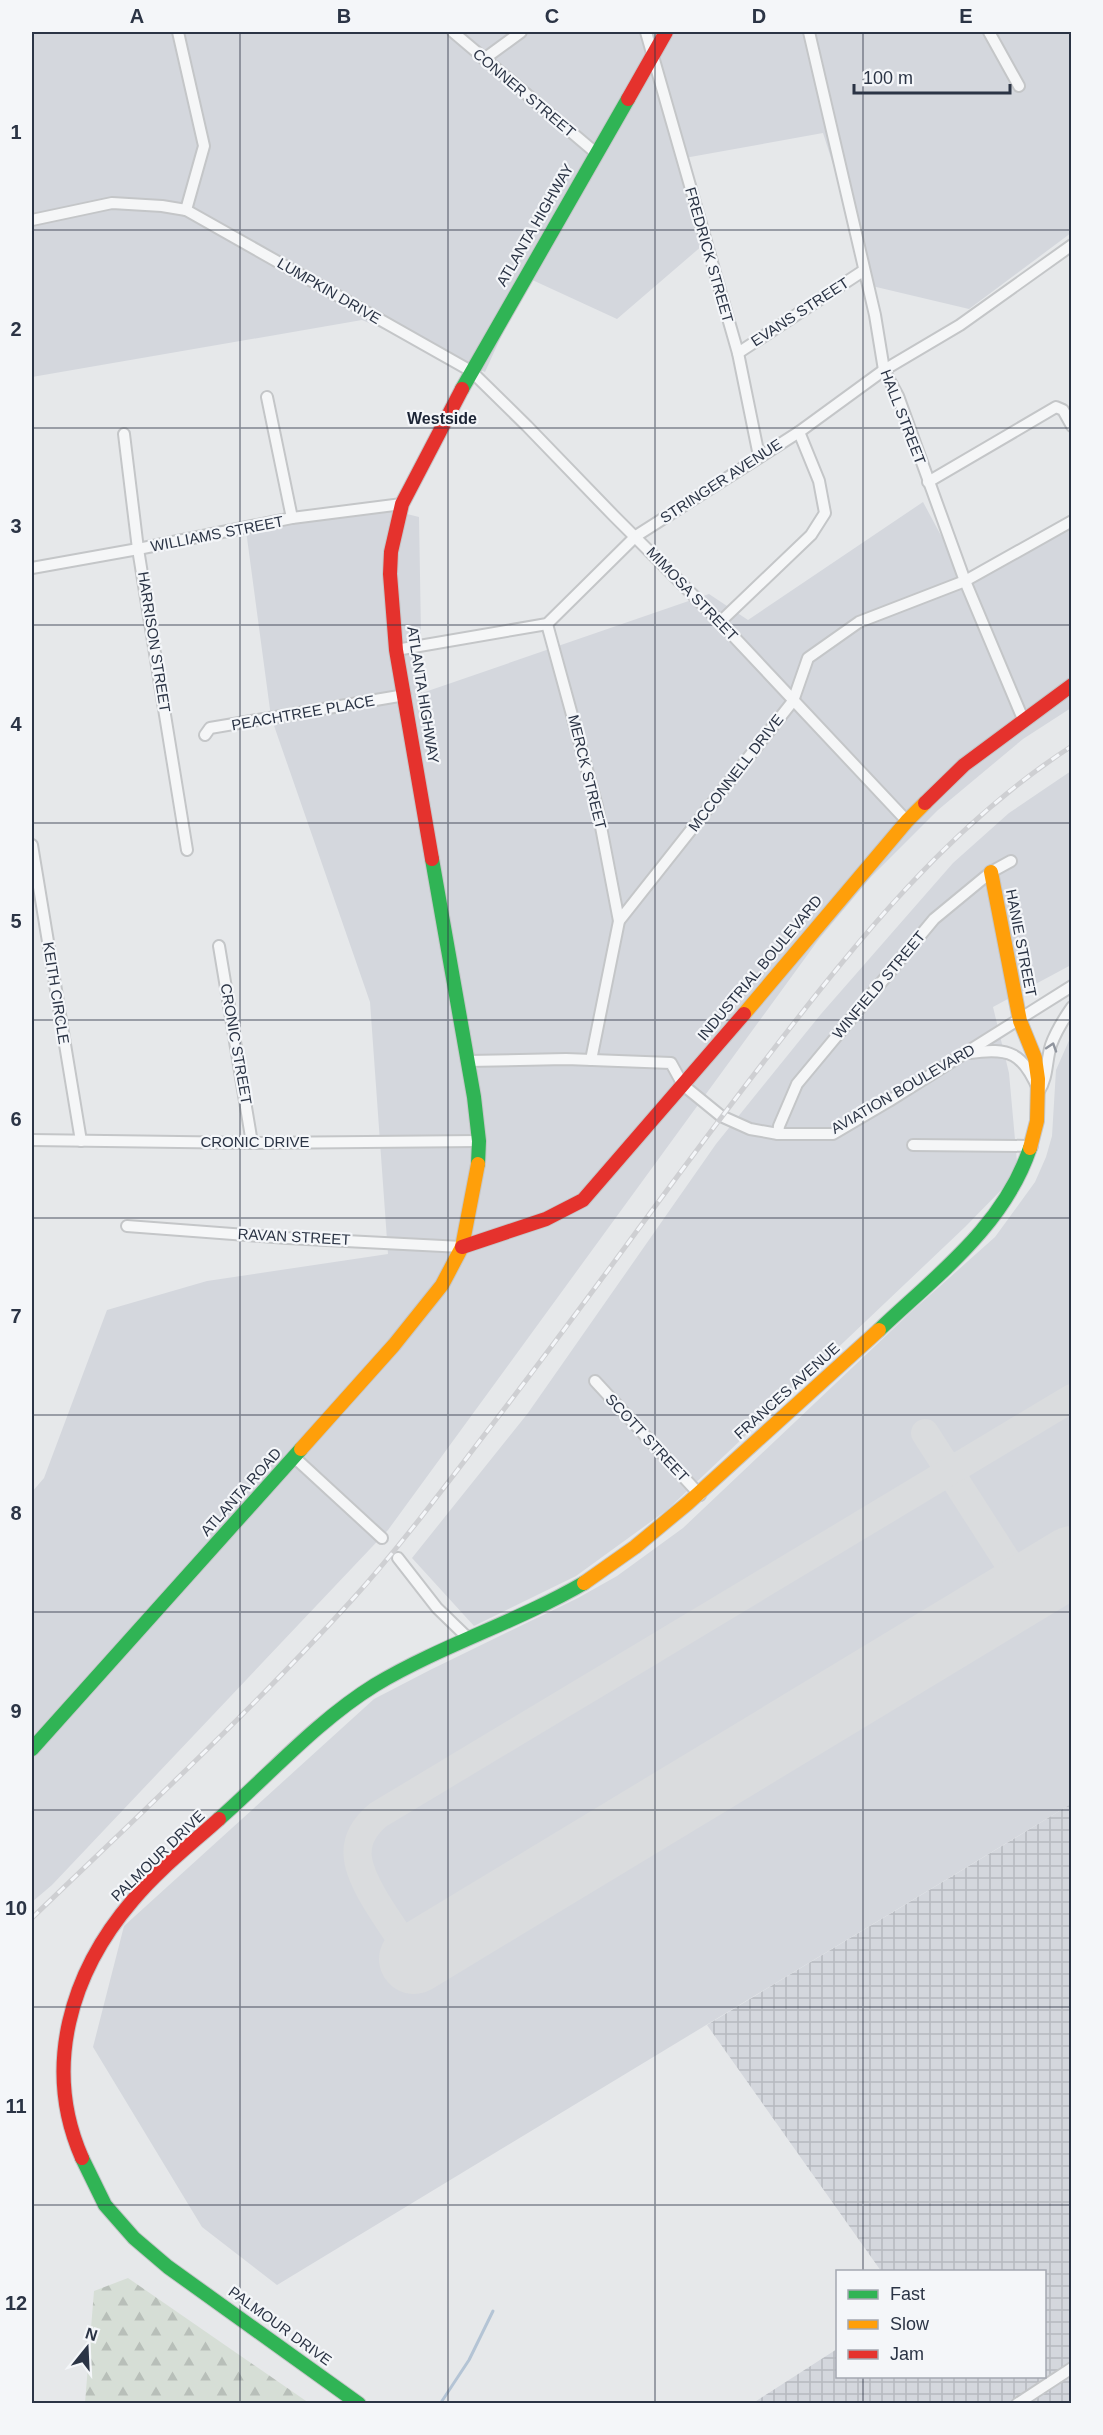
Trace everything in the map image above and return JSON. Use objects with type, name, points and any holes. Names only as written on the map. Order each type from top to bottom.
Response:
[{"type":"street","points":[[32,220],[112,203],[186,210],[204,146],[178,32]]},
{"type":"street","name":"CONNER STREET","points":[[453,32],[596,153]]},
{"type":"street","points":[[484,59],[521,32]]},
{"type":"street","name":"FREDRICK STREET","points":[[646,32],[738,353],[759,456]]},
{"type":"street","name":"ATLANTA HIGHWAY","points":[[462,1247],[478,1174],[479,1141],[396,650],[390,574],[392,552],[402,504],[471,371],[666,32]]},
{"type":"street","name":"HALL STREET","points":[[809,32],[875,315],[884,370],[898,396],[965,581],[1023,719]]},
{"type":"street","points":[[989,32],[1019,87]]},
{"type":"street","name":"LUMPKIN DRIVE","points":[[186,210],[471,371]]},
{"type":"street","name":"STRINGER AVENUE","points":[[547,624],[636,536],[798,432],[884,370],[960,325],[1071,245]]},
{"type":"street","name":"EVANS STREET","points":[[738,353],[863,271]]},
{"type":"street","name":"MIMOSA STREET","points":[[471,371],[720,622],[907,821]]},
{"type":"street","points":[[267,397],[292,518]]},
{"type":"street","points":[[928,482],[1056,407],[1063,410],[1071,426]]},
{"type":"street","name":"STRINGER AVENUE","points":[[720,622],[812,535],[825,513],[819,481],[798,432]]},
{"type":"street","name":"HARRISON STREET","points":[[124,434],[138,549],[187,850]]},
{"type":"street","name":"WILLIAMS STREET","points":[[32,568],[292,518],[402,504]]},
{"type":"street","name":"MCCONNELL DRIVE","points":[[591,1060],[619,921],[793,701],[808,658],[859,622],[965,581],[1071,520]]},
{"type":"street","points":[[396,650],[547,624]]},
{"type":"street","name":"MERCK STREET","points":[[547,624],[597,806],[619,921]]},
{"type":"street","name":"INDUSTRIAL BOULEVARD","points":[[462,1247],[546,1219],[583,1200],[907,821],[964,765],[1071,685]]},
{"type":"street","name":"PEACHTREE PLACE","points":[[205,735],[210,729],[405,695]]},
{"type":"street","name":"KEITH CIRCLE","points":[[32,844],[36,898],[81,1141]]},
{"type":"street","name":"WINFIELD STREET","points":[[778,1134],[779,1126],[797,1083],[934,919],[991,872],[1011,861]]},
{"type":"street","name":"HANIE STREET","points":[[991,872],[1019,1020]]},
{"type":"street","name":"CRONIC STREET","points":[[219,946],[252,1143]]},
{"type":"street","name":"AVIATION BOULEVARD","points":[[682,1084],[722,1116],[750,1129],[778,1134],[833,1134],[1071,986]]},
{"type":"street","name":"FRANCES AVENUE","points":[[1039,1091],[1045,1081],[1051,1046],[1059,1026],[1071,1007]]},
{"type":"street","name":"FRANCES AVENUE","points":[[468,1638],[534,1610],[597,1575],[645,1541],[700,1495],[886,1324],[987,1227],[1007,1200],[1025,1167],[1036,1131],[1039,1091],[1035,1058],[1019,1020]]},
{"type":"street","points":[[964,1054],[1000,1050],[1015,1055],[1025,1063],[1039,1091]]},
{"type":"street","points":[[467,1061],[591,1060],[671,1063],[682,1084]]},
{"type":"street","name":"CRONIC DRIVE","points":[[32,1140],[252,1143],[479,1141]]},
{"type":"street","points":[[913,1145],[1032,1146]]},
{"type":"street","name":"RAVAN STREET","points":[[127,1226],[287,1238],[462,1247]]},
{"type":"street","name":"ATLANTA ROAD","points":[[32,1749],[394,1345],[442,1285],[462,1247]]},
{"type":"street","name":"SCOTT STREET","points":[[595,1381],[700,1495]]},
{"type":"street","points":[[294,1457],[382,1538]]},
{"type":"street","points":[[398,1558],[420,1582],[437,1608],[468,1638]]},
{"type":"street","name":"PALMOUR DRIVE","points":[[359,2403],[159,2261],[110,2214],[94,2188],[78,2150],[65,2107],[62,2063],[76,1992],[89,1963],[109,1930],[134,1898],[314,1731],[353,1700],[393,1675],[468,1638]]},
{"type":"street","points":[[1017,2403],[1071,2368]]},
{"type":"shaded area","points":[[32,32],[1070,32],[1071,233],[969,309],[872,286],[823,133],[679,159],[703,245],[617,319],[528,278],[485,372],[362,320],[32,377]]},
{"type":"shaded area","points":[[923,502],[966,582],[1071,525],[1071,708],[1023,739],[938,810],[871,877],[819,939],[388,1530],[52,1885],[32,1902],[32,1492],[44,1478],[107,1310],[207,1281],[388,1254],[370,1002],[271,717],[245,523],[379,507],[419,517],[422,693],[709,594],[748,620]]},
{"type":"shaded area","points":[[1071,771],[1071,965],[993,1007],[1009,1073],[1018,1173],[965,1227],[667,1510],[576,1576],[474,1626],[412,1558],[528,1413],[716,1144],[821,1014],[953,863],[1009,813]]},
{"type":"shaded area","points":[[1071,1036],[1071,1804],[277,2285],[202,2227],[93,2047],[124,1926],[374,1699],[578,1598],[617,1576],[683,1528],[912,1311],[995,1237],[1035,1182],[1046,1157],[1052,1136],[1056,1070]]},
{"type":"shaded area","points":[[1071,1804],[1071,2403],[753,2403],[836,2350],[836,2378],[1046,2378],[1046,2270],[880,2270],[707,2025]]},
{"type":"green space","points":[[128,2278],[309,2403],[85,2403],[94,2291]]},
{"type":"waterway","points":[[440,2404],[469,2360],[493,2311]]},
{"type":"taxiway","points":[[414,1959],[373,1897],[361,1871],[358,1846],[362,1834],[378,1815],[1072,1398]]},
{"type":"taxiway","points":[[925,1433],[1025,1589]]},
{"type":"runway","points":[[414,1959],[1072,1561]]},
{"type":"railway","points":[[32,1918],[274,1683],[386,1560],[521,1387],[769,1055],[836,969],[907,887],[985,812],[1072,746]]},
{"type":"traffic: fast","points":[[462,389],[628,99]]},
{"type":"traffic: fast","points":[[432,859],[474,1097],[479,1141],[478,1164]]},
{"type":"traffic: fast","points":[[879,1330],[945,1269],[986,1225],[1004,1202],[1030,1148]]},
{"type":"traffic: fast","points":[[32,1749],[301,1449]]},
{"type":"traffic: fast","points":[[219,1819],[314,1731],[375,1685],[426,1658],[532,1610],[584,1583]]},
{"type":"traffic: fast","points":[[82,2158],[105,2205],[134,2238],[168,2267],[359,2404]]},
{"type":"traffic: slow","points":[[744,1014],[907,821],[925,803]]},
{"type":"traffic: slow","points":[[991,872],[1020,1021],[1035,1058],[1038,1079],[1037,1121],[1030,1148]]},
{"type":"traffic: slow","points":[[301,1449],[394,1345],[442,1285],[462,1247],[478,1164]]},
{"type":"traffic: slow","points":[[584,1583],[635,1547],[688,1503],[879,1330]]},
{"type":"traffic: jam","points":[[628,99],[666,32]]},
{"type":"traffic: jam","points":[[432,859],[396,650],[390,574],[391,552],[402,504],[462,389]]},
{"type":"traffic: jam","points":[[925,803],[964,765],[1072,685]]},
{"type":"traffic: jam","points":[[462,1247],[546,1219],[583,1200],[744,1014]]},
{"type":"traffic: jam","points":[[82,2158],[70,2124],[64,2089],[64,2055],[69,2022],[79,1989],[93,1958],[111,1928],[133,1900],[164,1868],[219,1819]]},
{"type":"district","name":"Westside","points":[[442,418]]}]
